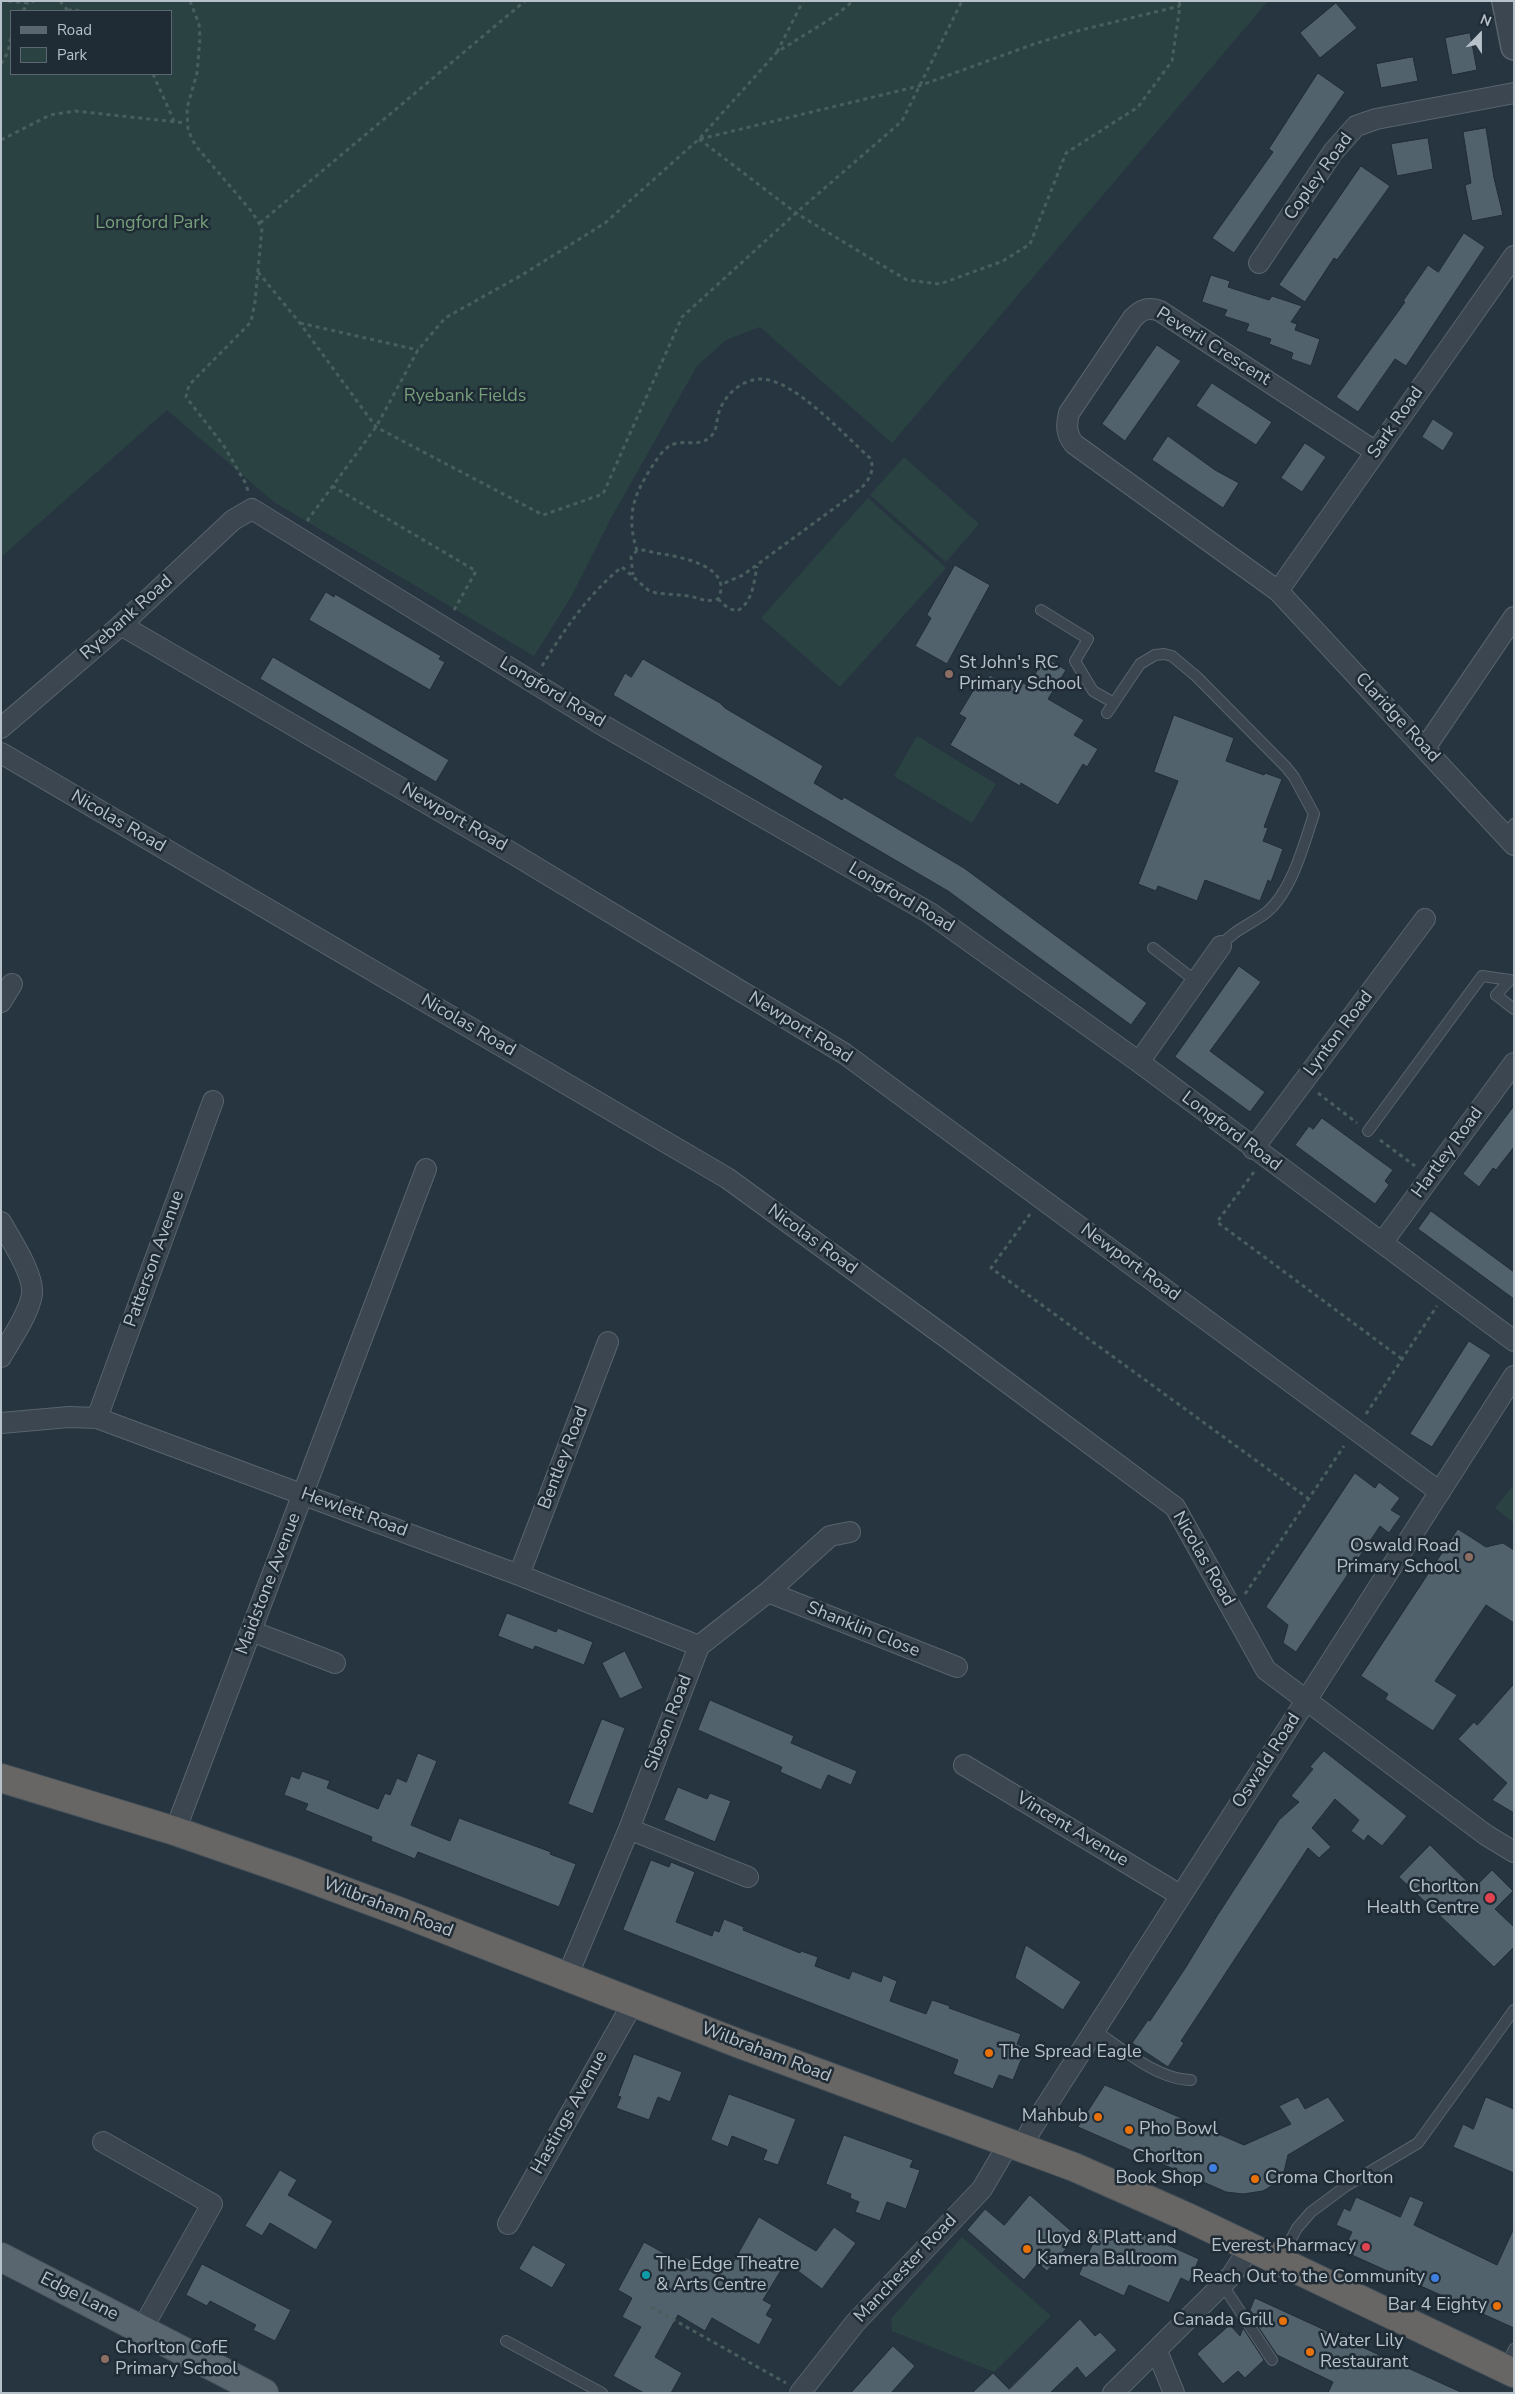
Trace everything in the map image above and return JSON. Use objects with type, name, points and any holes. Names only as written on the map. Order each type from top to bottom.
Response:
[{"type":"highway","name":"Wilbraham Road","points":[[1,1778],[175,1831],[398,1911],[633,2002],[1074,2167],[1511,2364]]},
{"type":"main road","name":"Edge Lane","points":[[1,2257],[264,2393]]},
{"type":"street","points":[[1505,1],[1512,34]]},
{"type":"street","name":"Copley Road","points":[[1259,263],[1333,152],[1356,126],[1376,118],[1514,93]]},
{"type":"street","name":"Sark Road","points":[[1278,591],[1514,256]]},
{"type":"street","name":"Peveril Crescent","points":[[1278,591],[1074,444],[1069,438],[1067,421],[1070,413],[1133,318],[1145,309],[1160,310],[1376,452]]},
{"type":"street","name":"Longford Road","points":[[252,509],[600,723],[930,913],[1139,1062],[1514,1341]]},
{"type":"street","name":"Ryebank Road","points":[[1,728],[121,625],[233,520],[252,509]]},
{"type":"street","name":"Claridge Road","points":[[1278,591],[1425,748],[1511,835]]},
{"type":"street","points":[[1425,748],[1514,617]]},
{"type":"street","name":"Newport Road","points":[[121,625],[507,850],[845,1054],[1440,1492]]},
{"type":"street","name":"Nicolas Road","points":[[1,753],[718,1173],[750,1195],[1175,1507],[1266,1670],[1478,1829],[1514,1852]]},
{"type":"street","name":"Lynton Road","points":[[1259,1153],[1425,920]]},
{"type":"street","points":[[1139,1062],[1197,982],[1220,946]]},
{"type":"street","points":[[1,1002],[12,984]]},
{"type":"street","name":"Hartley Road","points":[[1382,1243],[1514,1063]]},
{"type":"street","name":"Patterson Avenue","points":[[97,1418],[213,1101]]},
{"type":"street","name":"Maidstone Avenue","points":[[175,1831],[426,1169]]},
{"type":"street","points":[[1,1222],[20,1256],[32,1293],[29,1304],[1,1357]]},
{"type":"street","name":"Bentley Road","points":[[519,1575],[608,1342]]},
{"type":"street","name":"Oswald Road","points":[[1015,2146],[1094,2030],[1514,1376]]},
{"type":"street","name":"Hewlett Road","points":[[1,1423],[69,1417],[97,1418],[519,1575],[699,1646]]},
{"type":"street","points":[[699,1646],[768,1592],[830,1536],[850,1532]]},
{"type":"street","name":"Shanklin Close","points":[[768,1592],[957,1667]]},
{"type":"street","points":[[251,1631],[335,1663]]},
{"type":"street","name":"Sibson Road","points":[[568,1977],[699,1646]]},
{"type":"street","name":"Vincent Avenue","points":[[964,1765],[1180,1895]]},
{"type":"street","points":[[628,1829],[748,1877]]},
{"type":"street","name":"Hastings Avenue","points":[[508,2224],[633,2002]]},
{"type":"street","points":[[103,2142],[212,2204],[142,2329]]},
{"type":"street","name":"Manchester Road","points":[[801,2392],[855,2323],[982,2188],[1015,2146]]},
{"type":"street","points":[[1113,2393],[1221,2286],[1240,2264],[1250,2247]]},
{"type":"street","points":[[1157,2351],[1174,2393]]},
{"type":"lane","points":[[1041,610],[1088,639],[1075,661],[1094,691],[1114,703]]},
{"type":"lane","points":[[1107,714],[1140,664],[1155,655],[1164,654],[1172,656],[1197,677],[1286,767],[1314,814],[1297,862],[1278,901],[1268,911],[1232,934],[1220,946]]},
{"type":"lane","points":[[1153,948],[1197,982]]},
{"type":"lane","points":[[1368,1131],[1482,976],[1513,981]]},
{"type":"lane","points":[[1513,981],[1496,995],[1514,1009]]},
{"type":"lane","points":[[1279,2261],[1297,2228],[1311,2212],[1346,2186],[1418,2143],[1514,2010]]},
{"type":"lane","points":[[1094,2030],[1144,2064],[1180,2080],[1191,2080]]},
{"type":"lane","points":[[1221,2286],[1228,2293],[1272,2360]]},
{"type":"lane","points":[[506,2341],[602,2393]]},
{"type":"path","points":[[8,1],[34,1]]},
{"type":"path","points":[[190,1],[199,24],[200,38],[197,73],[187,108],[186,123],[195,145],[260,223],[262,228],[251,322],[190,385],[186,397],[224,446],[246,484],[252,509]]},
{"type":"path","points":[[260,223],[525,1]]},
{"type":"path","points":[[299,538],[311,514],[376,426],[418,350],[444,318],[522,275],[604,223],[699,139],[777,52],[803,1]]},
{"type":"path","points":[[777,52],[835,16],[853,1]]},
{"type":"path","points":[[258,272],[299,322],[376,426],[543,514],[604,494],[682,317],[902,120],[962,1]]},
{"type":"path","points":[[699,139],[796,213],[907,280],[940,284],[1004,261],[1030,244],[1066,153],[1138,107],[1172,61],[1180,6],[1179,1]]},
{"type":"path","points":[[699,139],[919,86],[1049,39],[1180,6]]},
{"type":"path","points":[[1,64],[8,52],[10,42]]},
{"type":"path","points":[[154,75],[174,121]]},
{"type":"path","points":[[1,140],[50,115],[75,111],[186,123]]},
{"type":"path","points":[[299,322],[418,350]]},
{"type":"path","points":[[633,575],[632,557],[636,551],[632,527],[634,498],[658,457],[674,444],[704,442],[712,436],[717,425],[720,409],[734,390],[751,380],[761,379],[784,384],[798,394],[870,458],[872,463],[870,476],[859,490],[757,566],[736,580],[720,585]]},
{"type":"path","points":[[332,486],[476,571],[445,628]]},
{"type":"path","points":[[636,551],[645,550],[694,560],[716,576],[720,585],[718,599]]},
{"type":"path","points":[[718,599],[728,608],[738,611],[745,607],[754,586],[757,566]]},
{"type":"path","points":[[532,682],[560,637],[606,579],[622,567],[639,582],[656,593],[690,596],[707,601],[718,599]]},
{"type":"path","points":[[1259,1153],[1217,1222],[1402,1359]]},
{"type":"path","points":[[1041,1198],[991,1268],[1309,1499]]},
{"type":"path","points":[[1368,1410],[1434,1310]]},
{"type":"path","points":[[1249,1588],[1343,1447]]},
{"type":"path","points":[[651,2307],[801,2392]]},
{"type":"green space","name":"Ryebank Fields","points":[[1,1],[1268,1],[892,443],[760,327],[726,340],[697,366],[610,520],[571,597],[534,656],[274,502],[167,410],[1,557]]},
{"type":"green space","points":[[904,457],[979,524],[946,562],[870,495]]},
{"type":"green space","points":[[868,498],[946,568],[840,687],[761,618]]},
{"type":"green space","points":[[917,736],[996,784],[972,823],[894,776]]},
{"type":"green space","points":[[1514,1485],[1514,1523],[1495,1508]]},
{"type":"green space","points":[[962,2237],[1051,2316],[994,2372],[892,2331],[891,2319]]},
{"type":"building","points":[[1336,3],[1357,28],[1320,58],[1300,33]]},
{"type":"building","points":[[1470,33],[1477,70],[1452,75],[1445,38]]},
{"type":"building","points":[[1413,57],[1418,81],[1381,88],[1376,64]]},
{"type":"building","points":[[1318,73],[1345,92],[1234,253],[1212,238],[1273,152],[1269,149]]},
{"type":"building","points":[[1486,128],[1494,178],[1503,215],[1472,221],[1465,185],[1471,183],[1463,132]]},
{"type":"building","points":[[1428,138],[1433,169],[1397,176],[1391,144]]},
{"type":"building","points":[[1361,166],[1390,186],[1337,260],[1334,258],[1305,302],[1279,285]]},
{"type":"building","points":[[1464,233],[1485,247],[1406,366],[1395,359],[1358,412],[1336,397],[1405,302],[1403,301],[1428,265],[1438,272]]},
{"type":"building","points":[[1211,275],[1230,281],[1228,287],[1269,300],[1272,296],[1302,306],[1291,322],[1297,324],[1295,330],[1320,339],[1311,366],[1291,359],[1293,353],[1269,344],[1271,339],[1246,331],[1249,324],[1224,316],[1227,310],[1202,302]]},
{"type":"building","points":[[1157,345],[1181,361],[1125,441],[1102,424]]},
{"type":"building","points":[[1212,383],[1272,422],[1256,445],[1196,406]]},
{"type":"building","points":[[1433,419],[1454,433],[1443,451],[1422,437]]},
{"type":"building","points":[[1168,436],[1215,470],[1239,483],[1223,508],[1152,460]]},
{"type":"building","points":[[1305,443],[1326,457],[1302,492],[1281,478]]},
{"type":"building","points":[[955,565],[990,585],[947,664],[915,646],[931,618],[927,615]]},
{"type":"building","points":[[326,592],[334,597],[335,594],[441,656],[439,659],[445,662],[430,690],[309,620]]},
{"type":"building","points":[[273,657],[449,760],[436,782],[260,679]]},
{"type":"building","points":[[1045,657],[1066,670],[1048,699],[1084,720],[1074,735],[1098,749],[1087,767],[1083,764],[1058,805],[1021,783],[1020,786],[950,745],[966,718],[959,714],[979,681],[984,685],[990,675],[1009,686],[1014,677],[1028,686]]},
{"type":"building","points":[[643,659],[720,703],[725,708],[823,766],[814,783],[842,800],[844,797],[964,868],[1147,1003],[1131,1025],[948,891],[613,695],[625,673],[631,677]]},
{"type":"building","points":[[1174,715],[1234,738],[1226,761],[1264,775],[1265,773],[1282,779],[1264,827],[1268,828],[1263,841],[1283,849],[1271,882],[1268,880],[1260,901],[1205,880],[1197,901],[1158,886],[1156,891],[1138,884],[1178,781],[1154,772]]},
{"type":"building","points":[[1239,966],[1261,982],[1210,1051],[1265,1092],[1250,1112],[1175,1057]]},
{"type":"building","points":[[1514,1106],[1514,1147],[1496,1170],[1493,1168],[1479,1187],[1463,1174]]},
{"type":"building","points":[[1322,1118],[1393,1170],[1385,1181],[1389,1185],[1375,1204],[1295,1145],[1309,1126],[1313,1129]]},
{"type":"building","points":[[1431,1211],[1514,1272],[1514,1299],[1418,1229]]},
{"type":"building","points":[[1469,1341],[1491,1355],[1432,1447],[1410,1434]]},
{"type":"building","points":[[1355,1473],[1375,1488],[1379,1482],[1400,1498],[1391,1510],[1401,1516],[1389,1533],[1380,1526],[1296,1652],[1283,1643],[1288,1625],[1266,1607]]},
{"type":"building","points":[[1458,1529],[1486,1547],[1503,1543],[1514,1550],[1514,1623],[1486,1605],[1435,1681],[1457,1695],[1433,1731],[1385,1699],[1388,1694],[1361,1676]]},
{"type":"building","points":[[507,1613],[556,1632],[558,1628],[593,1642],[584,1665],[535,1646],[533,1650],[498,1636]]},
{"type":"building","points":[[625,1651],[643,1688],[620,1699],[602,1663]]},
{"type":"building","points":[[1514,1684],[1514,1813],[1492,1800],[1507,1783],[1458,1739],[1474,1722],[1477,1725]]},
{"type":"building","points":[[710,1700],[794,1736],[791,1743],[857,1771],[851,1785],[828,1775],[821,1790],[780,1772],[782,1767],[698,1730]]},
{"type":"building","points":[[602,1719],[625,1728],[593,1814],[568,1804]]},
{"type":"building","points":[[1324,1751],[1407,1816],[1382,1846],[1368,1835],[1364,1841],[1351,1831],[1359,1820],[1335,1799],[1312,1828],[1331,1847],[1319,1858],[1308,1848],[1181,2041],[1184,2043],[1168,2067],[1132,2043],[1148,2020],[1150,2021],[1186,1967],[1279,1820],[1299,1802],[1291,1796],[1313,1769],[1310,1767]]},
{"type":"building","points":[[418,1753],[437,1761],[411,1825],[450,1841],[459,1818],[551,1852],[550,1854],[576,1864],[559,1907],[418,1852],[415,1859],[371,1841],[372,1837],[305,1810],[308,1804],[284,1795],[291,1776],[299,1779],[302,1771],[330,1781],[327,1788],[378,1809],[385,1793],[390,1795],[397,1778],[406,1782]]},
{"type":"building","points":[[678,1787],[707,1799],[710,1793],[731,1801],[715,1842],[664,1820]]},
{"type":"building","points":[[1430,1845],[1474,1888],[1492,1870],[1513,1891],[1495,1909],[1514,1927],[1514,1947],[1494,1967],[1399,1877]]},
{"type":"building","points":[[651,1860],[669,1867],[671,1862],[695,1872],[676,1922],[712,1936],[714,1930],[719,1932],[724,1919],[744,1927],[743,1930],[800,1953],[801,1951],[818,1957],[815,1966],[849,1979],[852,1971],[881,1982],[883,1975],[897,1981],[890,2001],[926,2014],[932,2000],[1021,2034],[1017,2044],[1026,2048],[1013,2080],[999,2075],[993,2089],[953,2074],[958,2060],[623,1930]]},
{"type":"building","points":[[1026,1945],[1081,1982],[1063,2010],[1015,1978]]},
{"type":"building","points":[[634,2054],[682,2072],[670,2102],[658,2097],[649,2120],[616,2108],[621,2097],[618,2096]]},
{"type":"building","points":[[1105,2085],[1244,2145],[1291,2124],[1279,2106],[1298,2097],[1305,2109],[1328,2097],[1345,2121],[1288,2155],[1284,2172],[1273,2185],[1263,2191],[1243,2194],[1226,2192],[1078,2127]]},
{"type":"building","points":[[729,2094],[796,2119],[778,2165],[763,2160],[767,2150],[732,2136],[728,2147],[711,2140]]},
{"type":"building","points":[[1486,2097],[1514,2109],[1514,2173],[1453,2147],[1463,2124],[1473,2129]]},
{"type":"building","points":[[844,2135],[913,2160],[910,2167],[920,2170],[906,2209],[887,2202],[880,2221],[855,2212],[859,2202],[850,2198],[851,2194],[826,2184]]},
{"type":"building","points":[[280,2170],[297,2180],[288,2195],[333,2221],[316,2250],[270,2223],[262,2236],[245,2226]]},
{"type":"building","name":"Lloyd & Platt and Kamera Ballroom","points":[[1030,2195],[1077,2236],[1047,2271],[1038,2263],[1024,2280],[967,2230],[985,2209],[1004,2225]]},
{"type":"building","points":[[1410,2196],[1424,2202],[1414,2225],[1497,2265],[1514,2228],[1514,2328],[1343,2251],[1352,2232],[1336,2225],[1344,2208],[1350,2211],[1356,2197],[1400,2217]]},
{"type":"building","points":[[759,2217],[816,2251],[834,2227],[856,2243],[822,2289],[786,2262],[763,2300],[772,2305],[766,2315],[773,2319],[759,2345],[712,2318],[705,2331],[678,2315],[655,2357],[682,2373],[671,2393],[644,2393],[613,2376],[641,2327],[622,2317],[632,2298],[618,2290],[644,2242],[682,2263],[685,2257],[717,2274],[725,2260],[732,2264]]},
{"type":"building","points":[[1100,2228],[1134,2243],[1139,2232],[1199,2259],[1189,2282],[1181,2278],[1169,2303],[1129,2285],[1124,2296],[1079,2275]]},
{"type":"building","points":[[533,2245],[566,2264],[552,2288],[519,2269]]},
{"type":"building","points":[[202,2264],[291,2310],[275,2341],[253,2330],[256,2325],[210,2301],[207,2306],[186,2295]]},
{"type":"building","points":[[1255,2298],[1463,2393],[1328,2393],[1333,2382],[1277,2355],[1249,2313]]},
{"type":"building","points":[[1080,2319],[1095,2336],[1100,2332],[1117,2350],[1086,2378],[1077,2367],[1050,2393],[972,2393],[993,2373],[1009,2389]]},
{"type":"building","points":[[1230,2325],[1240,2336],[1243,2328],[1264,2360],[1245,2378],[1238,2371],[1223,2384],[1197,2354]]},
{"type":"building","points":[[893,2346],[915,2366],[891,2393],[851,2393]]},
{"type":"place","name":"St John's RC Primary School","points":[[949,674]]},
{"type":"place","name":"Oswald Road Primary School","points":[[1469,1557]]},
{"type":"place","name":"Chorlton Health Centre","points":[[1490,1898]]},
{"type":"place","name":"The Spread Eagle","points":[[989,2053]]},
{"type":"place","name":"Mahbub","points":[[1098,2117]]},
{"type":"place","name":"Pho Bowl","points":[[1129,2130]]},
{"type":"place","name":"Chorlton Book Shop","points":[[1213,2168]]},
{"type":"place","name":"Croma Chorlton","points":[[1255,2179]]},
{"type":"place","name":"Everest Pharmacy","points":[[1366,2247]]},
{"type":"place","name":"Lloyd & Platt and Kamera Ballroom","points":[[1027,2249]]},
{"type":"place","name":"The Edge Theatre & Arts Centre","points":[[646,2275]]},
{"type":"place","name":"Reach Out to the Community","points":[[1435,2278]]},
{"type":"place","name":"Bar 4 Eighty","points":[[1497,2306]]},
{"type":"place","name":"Canada Grill","points":[[1283,2321]]},
{"type":"place","name":"Water Lily Restaurant","points":[[1310,2352]]},
{"type":"place","name":"Chorlton CofE Primary School","points":[[105,2359]]},
{"type":"park label","name":"Longford Park","points":[[152,224]]}]
